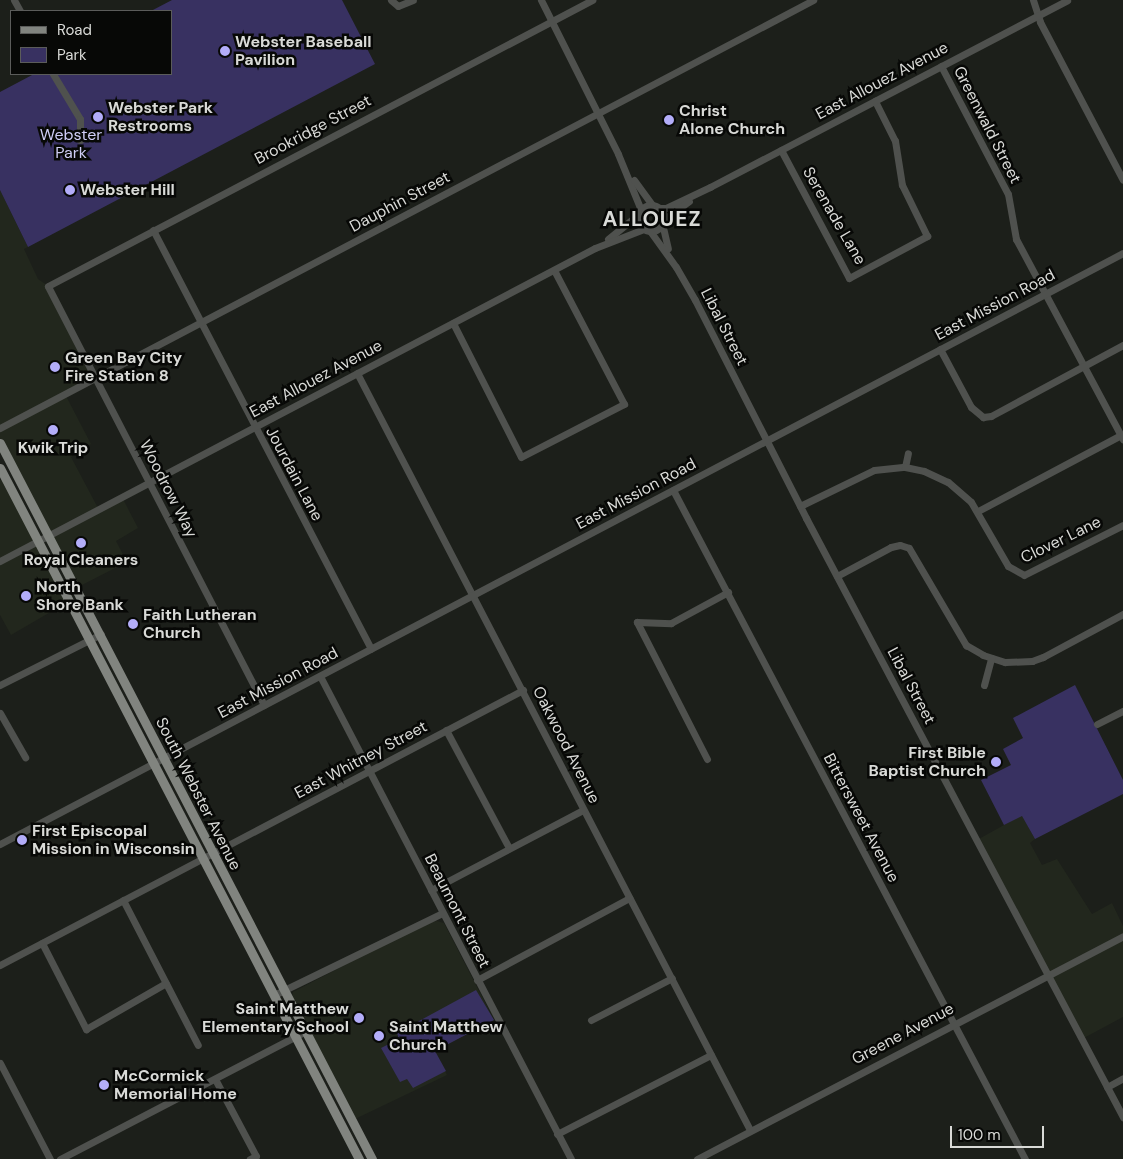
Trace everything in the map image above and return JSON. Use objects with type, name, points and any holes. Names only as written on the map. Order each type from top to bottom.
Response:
[{"type":"main road","name":"South Webster Avenue","points":[[0,442],[100,634],[162,759],[372,1159]]},
{"type":"main road","name":"South Webster Avenue","points":[[0,468],[359,1159]]},
{"type":"street","points":[[391,0],[398,6],[413,0]]},
{"type":"street","points":[[541,0],[618,154],[640,212]]},
{"type":"street","name":"Brookridge Street","points":[[48,286],[592,0]]},
{"type":"street","name":"Dauphin Street","points":[[0,428],[813,0]]},
{"type":"street","points":[[1033,0],[1040,14],[1040,22],[1123,180]]},
{"type":"street","name":"East Allouez Avenue","points":[[595,248],[640,212],[655,207],[666,208],[710,188],[1067,0]]},
{"type":"street","name":"Greenwald Street","points":[[941,66],[1008,194],[1016,239],[1122,437]]},
{"type":"street","points":[[54,75],[80,119],[80,140]]},
{"type":"street","name":"Serenade Lane","points":[[781,150],[849,278],[927,236],[902,186],[895,141],[874,101]]},
{"type":"street","points":[[618,154],[655,207]]},
{"type":"street","name":"East Allouez Avenue","points":[[0,561],[595,248],[647,230],[663,222],[710,188]]},
{"type":"street","name":"Libal Street","points":[[655,207],[663,222],[662,232],[676,267],[1123,1117]]},
{"type":"street","name":"Libal Street","points":[[640,212],[647,230],[676,267]]},
{"type":"street","name":"Jourdain Lane","points":[[153,230],[371,649]]},
{"type":"street","name":"East Mission Road","points":[[0,844],[1123,252]]},
{"type":"street","points":[[453,323],[521,457],[624,404],[554,270]]},
{"type":"street","name":"Woodrow Way","points":[[48,286],[264,705]]},
{"type":"street","points":[[940,349],[971,407],[984,417],[991,416],[1123,346]]},
{"type":"street","name":"Oakwood Avenue","points":[[357,373],[474,595],[583,810],[750,1130]]},
{"type":"street","points":[[978,511],[1122,437]]},
{"type":"street","points":[[905,467],[908,453]]},
{"type":"street","name":"Clover Lane","points":[[800,506],[866,472],[905,467],[943,479],[964,495],[978,511],[1008,566],[1024,575],[1123,525]]},
{"type":"street","name":"Bittersweet Avenue","points":[[673,490],[1025,1159]]},
{"type":"street","points":[[837,576],[891,547],[900,545],[908,548],[961,639],[974,651],[991,658],[1012,662],[1032,660],[1123,614]]},
{"type":"street","points":[[707,759],[637,622],[671,623],[728,592]]},
{"type":"street","points":[[0,685],[100,634]]},
{"type":"street","points":[[984,685],[991,658]]},
{"type":"street","name":"Beaumont Street","points":[[320,676],[571,1159]]},
{"type":"street","name":"East Whitney Street","points":[[0,965],[522,690]]},
{"type":"street","points":[[1097,724],[1123,711]]},
{"type":"street","points":[[0,714],[24,757]]},
{"type":"street","points":[[446,730],[509,848]]},
{"type":"street","points":[[431,890],[583,810]]},
{"type":"street","points":[[477,980],[630,898]]},
{"type":"street","points":[[123,900],[198,1045]]},
{"type":"street","points":[[274,995],[442,913]]},
{"type":"street","name":"Greene Avenue","points":[[697,1159],[1123,936]]},
{"type":"street","points":[[42,943],[86,1028],[166,983]]},
{"type":"street","points":[[591,1020],[672,978]]},
{"type":"street","points":[[60,1159],[306,1031]]},
{"type":"street","points":[[557,1134],[711,1055]]},
{"type":"street","points":[[0,1063],[50,1159]]},
{"type":"street","points":[[216,1078],[253,1157]]},
{"type":"street","points":[[1107,1087],[1123,1078]]},
{"type":"shaded area","points":[[0,190],[28,247],[24,249],[38,279],[48,286],[94,378],[65,394],[91,444],[71,457],[98,508],[123,499],[138,528],[116,541],[127,562],[76,588],[0,443]]},
{"type":"shaded area","points":[[5,477],[66,603],[11,635],[0,615],[0,480]]},
{"type":"shaded area","points":[[1022,815],[1035,839],[1030,843],[1042,865],[1057,859],[1092,914],[1112,903],[1123,926],[1123,1017],[1082,1039],[977,840]]},
{"type":"shaded area","points":[[437,921],[444,923],[494,1020],[435,1051],[447,1075],[355,1119],[292,998],[293,992],[428,922]]},
{"type":"green space","name":"Webster Park","points":[[172,0],[342,0],[375,64],[28,247],[0,190],[0,92],[32,75],[172,75],[172,10],[153,10]]},
{"type":"green space","points":[[1075,685],[1123,780],[1123,794],[1035,839],[1022,816],[1004,825],[981,780],[1011,765],[1003,749],[1023,738],[1013,718]]},
{"type":"green space","points":[[476,990],[494,1020],[435,1051],[446,1071],[413,1088],[407,1079],[400,1082],[381,1048],[399,1039],[397,1033]]},
{"type":"place","name":"Webster Baseball Pavilion","points":[[225,51]]},
{"type":"place","name":"Webster Park Restrooms","points":[[98,117]]},
{"type":"place","name":"Christ Alone Church","points":[[669,120]]},
{"type":"place","name":"Webster Hill","points":[[70,190]]},
{"type":"place","name":"Green Bay City Fire Station 8","points":[[55,367]]},
{"type":"place","name":"Kwik Trip","points":[[53,430]]},
{"type":"place","name":"Royal Cleaners","points":[[81,543]]},
{"type":"place","name":"North Shore Bank","points":[[26,596]]},
{"type":"place","name":"Faith Lutheran Church","points":[[133,624]]},
{"type":"place","name":"First Bible Baptist Church","points":[[996,762]]},
{"type":"place","name":"First Episcopal Mission in Wisconsin","points":[[22,840]]},
{"type":"place","name":"Saint Matthew Elementary School","points":[[359,1018]]},
{"type":"place","name":"Saint Matthew Church","points":[[379,1036]]},
{"type":"place","name":"McCormick Memorial Home","points":[[104,1085]]},
{"type":"district","name":"ALLOUEZ","points":[[652,219]]}]
